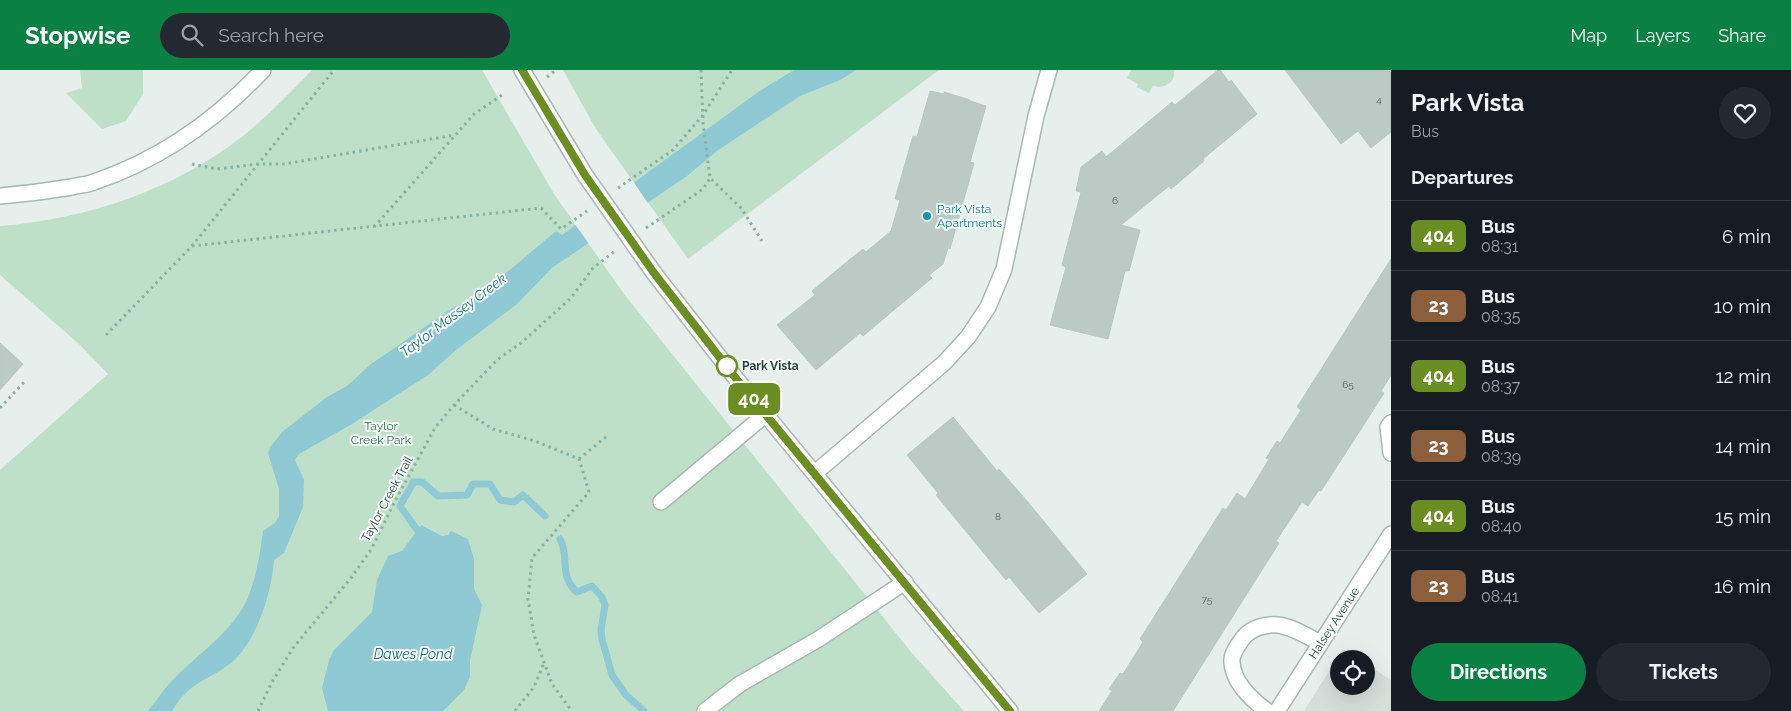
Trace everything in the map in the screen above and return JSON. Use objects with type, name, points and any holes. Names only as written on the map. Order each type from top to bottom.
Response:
[{"type":"street","points":[[0,196],[41,192],[92,183],[140,163],[177,143],[212,117],[245,89],[263,70]]},
{"type":"street","points":[[522,70],[585,175],[654,273],[766,414],[1010,711]]},
{"type":"street","points":[[816,473],[944,363],[968,336],[988,307],[1004,270],[1036,116],[1049,70]]},
{"type":"street","points":[[661,502],[766,414]]},
{"type":"street","points":[[1391,423],[1388,427],[1391,453]]},
{"type":"street","name":"Halsey Avenue","points":[[1277,711],[1391,534]]},
{"type":"street","points":[[705,711],[740,684],[817,640],[905,582]]},
{"type":"street","points":[[1267,711],[1251,699],[1237,678],[1232,662],[1236,647],[1248,632],[1264,626],[1294,629],[1320,643]]},
{"type":"path","points":[[106,335],[192,246],[334,70]]},
{"type":"path","points":[[640,233],[703,189],[710,178],[703,115],[701,70]]},
{"type":"path","points":[[617,189],[673,150],[703,115],[732,70]]},
{"type":"path","points":[[374,227],[474,114],[502,95]]},
{"type":"path","points":[[192,164],[217,169],[258,164],[284,164],[455,135]]},
{"type":"path","points":[[710,178],[741,208],[762,241]]},
{"type":"path","points":[[192,246],[542,208],[561,229],[593,206]]},
{"type":"path","name":"Taylor Creek Trail","points":[[258,711],[272,682],[293,648],[351,578],[372,548],[396,499],[435,428],[497,360],[521,343],[571,298],[593,268],[616,250]]},
{"type":"path","points":[[0,408],[26,380]]},
{"type":"path","points":[[454,405],[493,429],[535,441],[579,459]]},
{"type":"path","points":[[579,459],[607,436]]},
{"type":"path","points":[[572,711],[552,684],[534,635],[528,599],[532,558],[589,492],[579,459]]},
{"type":"path","points":[[515,711],[534,687],[544,662]]},
{"type":"shaded area","points":[[1330,670],[1330,695],[1375,695],[1375,670],[1391,680],[1391,711],[1304,711]]},
{"type":"green space","points":[[80,70],[143,70],[143,94],[126,121],[102,129],[66,93],[82,88]]},
{"type":"green space","name":"Taylor Creek Park","points":[[312,70],[482,70],[554,194],[624,294],[911,652],[964,711],[0,711],[0,470],[108,374],[79,344],[0,275],[0,226],[65,217],[97,209],[128,199],[188,172],[243,136],[287,96]]},
{"type":"green space","points":[[563,70],[939,70],[688,259],[596,129]]},
{"type":"green space","points":[[1131,70],[1174,70],[1174,75],[1171,82],[1161,87],[1153,86],[1149,93],[1137,87],[1138,84],[1127,78]]},
{"type":"water","name":"Taylor Massey Creek","points":[[794,70],[856,70],[840,80],[800,96],[717,151],[687,176],[552,268],[517,304],[456,350],[428,375],[352,424],[299,454],[295,460],[304,480],[303,507],[284,553],[274,560],[270,587],[261,618],[246,646],[227,666],[191,688],[172,711],[148,711],[172,681],[225,631],[249,595],[256,571],[263,531],[275,523],[279,516],[279,489],[268,453],[270,447],[282,432],[327,397],[347,386],[371,364],[451,309],[485,291],[556,231],[562,235],[761,90]]},
{"type":"water","name":"Dawes Pond","points":[[421,525],[442,536],[448,535],[451,531],[468,539],[474,559],[474,589],[482,605],[470,660],[470,677],[464,690],[443,711],[328,711],[322,688],[329,660],[334,650],[372,612],[377,580],[388,556],[402,551]]},
{"type":"pier","points":[[633,181],[649,205],[590,245],[574,223]]},
{"type":"building","points":[[1218,70],[1229,82],[1231,80],[1257,114],[1203,159],[1204,161],[1171,189],[1169,186],[1121,225],[1140,230],[1129,271],[1125,271],[1108,339],[1050,325],[1066,267],[1062,265],[1081,192],[1076,191],[1081,167],[1102,151],[1106,157],[1172,102],[1175,105]]},
{"type":"building","points":[[1285,70],[1391,70],[1391,132],[1371,148],[1358,131],[1341,144]]},
{"type":"building","name":"Park Vista Apartments","points":[[930,91],[944,94],[944,92],[986,106],[970,162],[974,163],[950,249],[948,248],[943,264],[929,275],[932,278],[863,336],[860,333],[816,370],[777,325],[815,295],[812,291],[843,265],[863,249],[866,252],[891,231],[900,200],[895,199],[913,136],[917,137]]},
{"type":"building","points":[[1391,259],[1391,375],[1381,391],[1384,393],[1363,426],[1321,491],[1319,490],[1308,506],[1302,502],[1276,541],[1279,543],[1173,711],[1099,711],[1112,691],[1109,689],[1120,673],[1123,674],[1143,642],[1140,639],[1223,508],[1226,510],[1237,493],[1245,499],[1269,459],[1266,458],[1277,441],[1280,443],[1301,410],[1297,407]]},
{"type":"building","points":[[0,343],[23,364],[0,390]]},
{"type":"building","points":[[953,417],[997,471],[999,469],[1027,501],[1087,574],[1039,613],[1009,577],[1006,580],[936,495],[938,493],[907,455]]},
{"type":"waterway","points":[[418,531],[400,506],[413,482],[422,482],[438,496],[467,495],[473,484],[490,484],[500,500],[514,502],[523,495],[545,516]]},
{"type":"waterway","points":[[560,539],[563,546],[566,573],[571,586],[577,592],[592,586],[602,597],[605,605],[601,630],[602,639],[612,675],[626,695],[644,711]]},
{"type":"bus line","name":"404","points":[[522,70],[585,175],[654,273],[738,381],[816,473],[1010,711]]},
{"type":"place","name":"Park Vista Apartments","points":[[927,216]]},
{"type":"place","name":"Park Vista","points":[[727,366]]}]
